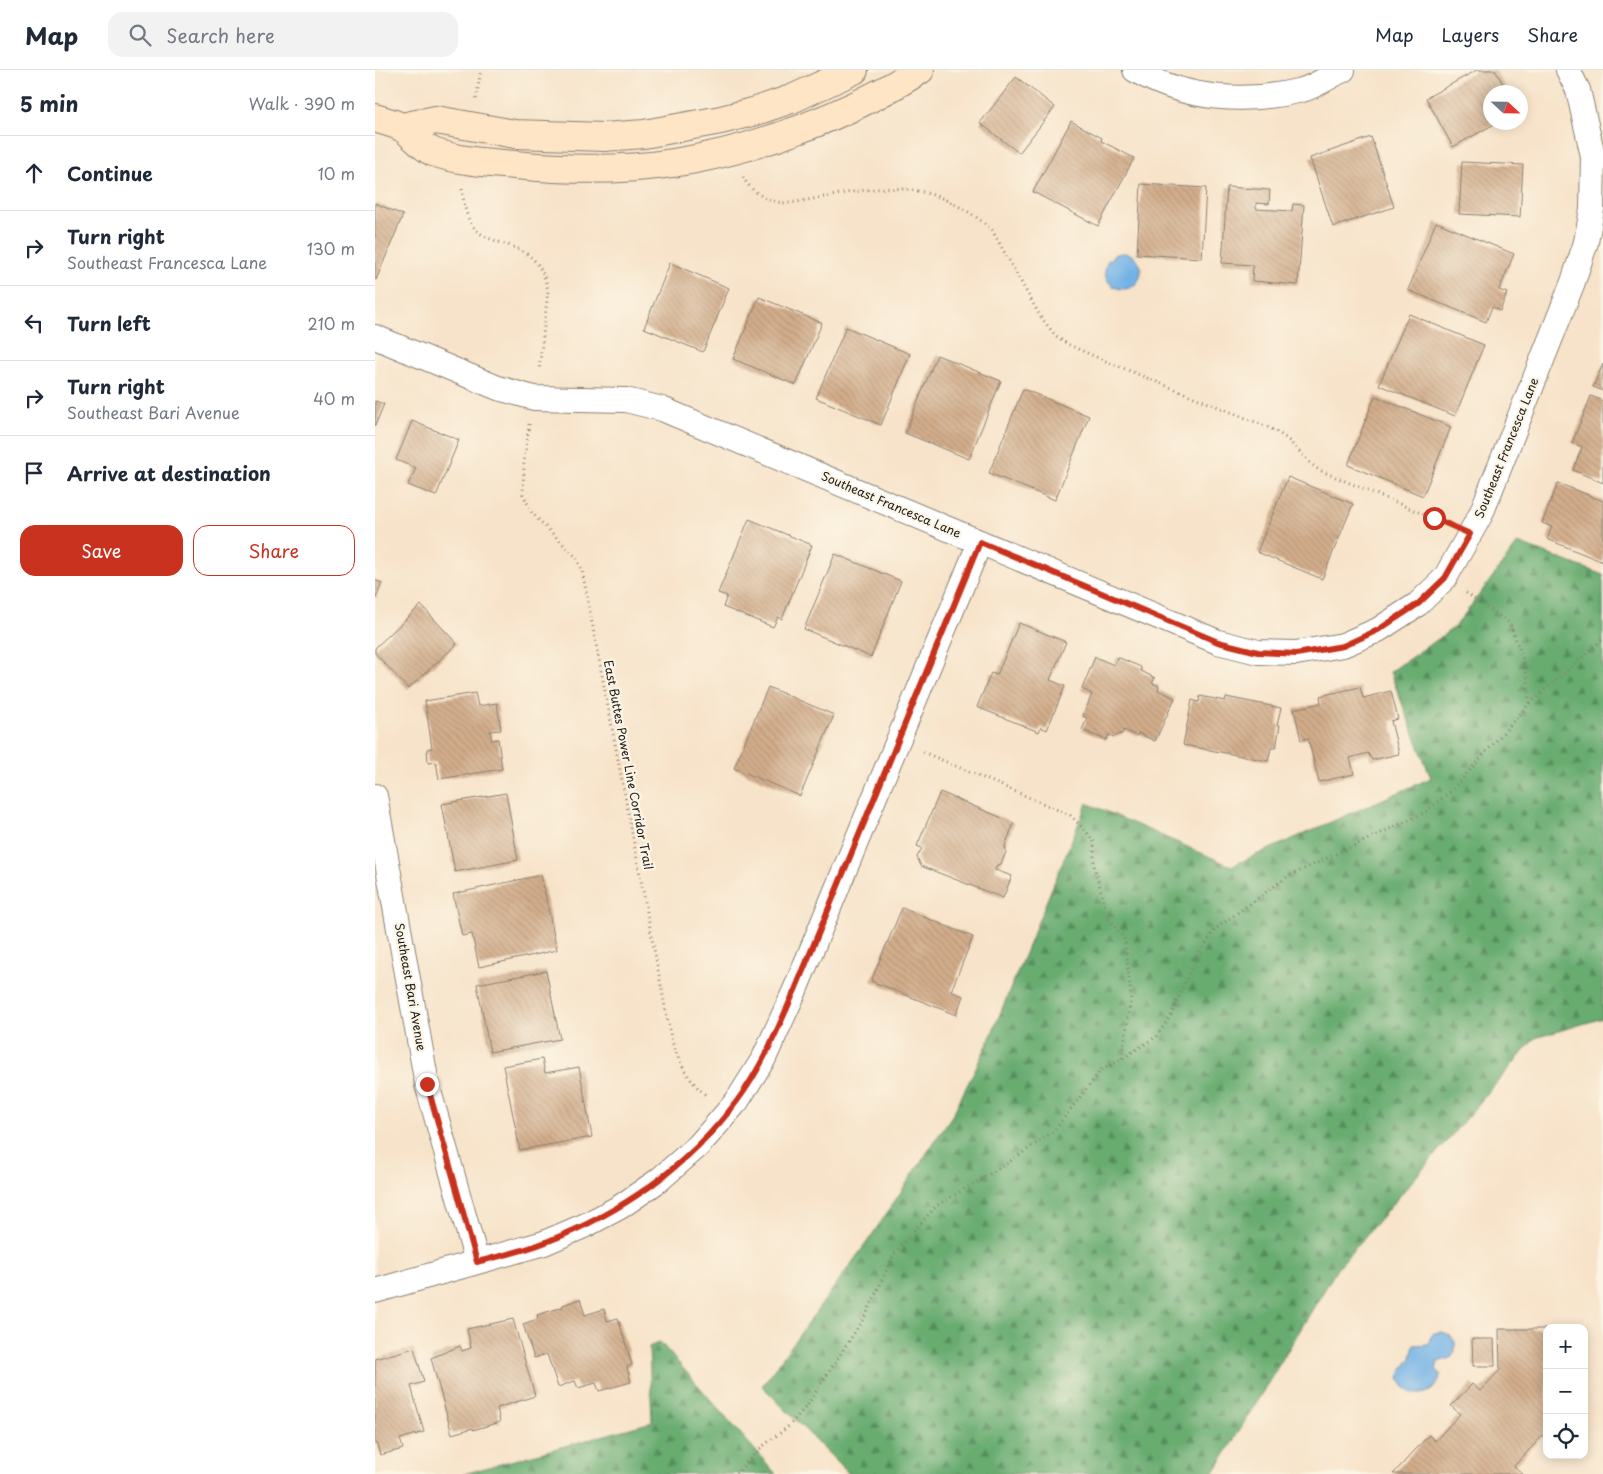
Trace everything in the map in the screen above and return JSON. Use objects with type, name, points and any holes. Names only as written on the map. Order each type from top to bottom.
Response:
[{"type":"main road","points":[[402,127],[436,120],[515,134],[604,137],[645,134],[721,120],[756,111],[794,98],[854,70]]},
{"type":"main road","points":[[375,118],[402,127],[431,151],[464,159],[554,169],[595,169],[673,163],[743,147],[815,124],[845,111],[920,70]]},
{"type":"street","points":[[1135,70],[1169,86],[1210,97],[1252,98],[1303,90],[1343,70]]},
{"type":"street","name":"Southeast Francesca Lane","points":[[375,337],[497,388],[534,398],[626,400],[662,409],[1218,642],[1258,652],[1296,654],[1343,646],[1378,630],[1418,604],[1445,578],[1481,514],[1573,282],[1586,242],[1593,209],[1593,156],[1578,90],[1568,70]]},
{"type":"street","points":[[375,1291],[544,1243],[586,1225],[620,1207],[659,1180],[699,1145],[737,1101],[764,1058],[791,999],[980,542]]},
{"type":"street","name":"Southeast Bari Avenue","points":[[375,796],[427,1084],[477,1262]]},
{"type":"path","points":[[475,104],[481,70]]},
{"type":"path","points":[[741,172],[749,188],[769,199],[786,203],[870,190],[903,188],[920,191],[944,200],[982,221],[992,230],[1040,316],[1055,335],[1067,344],[1263,425],[1293,444],[1310,464],[1319,470],[1470,534]]},
{"type":"path","points":[[462,189],[468,217],[473,226],[490,239],[513,246],[535,259],[546,280],[549,291],[538,374]]},
{"type":"path","name":"East Buttes Power Line Corridor Trail","points":[[529,419],[523,494],[532,513],[576,557],[582,570],[675,1051],[686,1074],[698,1088],[728,1111]]},
{"type":"path","points":[[1445,578],[1510,624],[1528,679],[1529,704]]},
{"type":"path","points":[[736,1474],[758,1450],[789,1426],[808,1404],[866,1315],[893,1254],[936,1206],[1003,1166],[1053,1132],[1101,1070],[1157,1036],[1171,1014],[1194,962],[1215,929],[1287,877],[1424,813],[1451,792],[1529,704],[1603,639]]},
{"type":"path","points":[[898,742],[1070,815],[1094,842],[1094,864],[1109,918],[1125,940],[1131,997],[1122,1059]]},
{"type":"green space","points":[[1518,543],[1603,575],[1603,1018],[1535,1038],[1337,1269],[1213,1474],[849,1474],[762,1386],[870,1238],[953,1114],[988,1043],[1087,803],[1231,866],[1431,778],[1390,672],[1455,627]]},
{"type":"green space","points":[[660,1342],[776,1474],[464,1474],[652,1422],[649,1347]]},
{"type":"water","points":[[1123,253],[1135,259],[1141,271],[1135,283],[1123,289],[1111,283],[1105,271],[1111,259]]},
{"type":"water","points":[[1443,1332],[1451,1336],[1455,1342],[1455,1351],[1450,1358],[1438,1362],[1436,1369],[1441,1374],[1438,1382],[1428,1392],[1414,1394],[1408,1391],[1399,1378],[1402,1370],[1411,1358],[1414,1345],[1429,1344],[1430,1338],[1434,1333]]},
{"type":"building","points":[[1477,70],[1495,70],[1504,85],[1483,85],[1484,130],[1453,147],[1426,98]]},
{"type":"building","points":[[1016,77],[1055,107],[1019,153],[980,123]]},
{"type":"building","points":[[1071,121],[1102,138],[1101,141],[1134,158],[1098,226],[1033,192]]},
{"type":"building","points":[[1371,137],[1394,207],[1333,227],[1310,158]]},
{"type":"building","points":[[1462,162],[1523,165],[1520,217],[1459,214]]},
{"type":"building","points":[[1141,184],[1206,188],[1202,258],[1137,254]]},
{"type":"building","points":[[1227,187],[1270,190],[1269,204],[1256,203],[1256,209],[1292,211],[1293,204],[1304,205],[1298,285],[1252,281],[1253,265],[1222,263]]},
{"type":"building","points":[[375,203],[403,215],[376,280],[375,279]]},
{"type":"building","points":[[1436,222],[1514,254],[1499,290],[1507,293],[1500,311],[1492,307],[1486,322],[1408,290]]},
{"type":"building","points":[[670,263],[729,288],[703,352],[644,328]]},
{"type":"building","points":[[759,297],[822,323],[796,385],[733,359]]},
{"type":"building","points":[[1409,314],[1484,345],[1455,416],[1379,385]]},
{"type":"building","points":[[846,327],[910,354],[881,425],[816,398]]},
{"type":"building","points":[[937,355],[1001,381],[969,459],[905,433]]},
{"type":"building","points":[[1603,364],[1603,391],[1593,387]]},
{"type":"building","points":[[1023,389],[1089,416],[1055,500],[989,473]]},
{"type":"building","points":[[1375,396],[1451,427],[1423,496],[1348,465]]},
{"type":"building","points":[[1591,396],[1603,401],[1603,483],[1573,470],[1582,447],[1572,443]]},
{"type":"building","points":[[375,401],[384,404],[375,426]]},
{"type":"building","points":[[412,421],[459,440],[436,496],[408,485],[416,468],[396,460]]},
{"type":"building","points":[[1288,477],[1353,504],[1322,579],[1257,552]]},
{"type":"building","points":[[1558,483],[1603,501],[1603,562],[1547,539],[1552,527],[1542,523]]},
{"type":"building","points":[[749,519],[812,545],[782,619],[778,617],[773,627],[723,607],[727,596],[718,593]]},
{"type":"building","points":[[835,554],[901,581],[871,657],[804,629]]},
{"type":"building","points":[[375,580],[382,583],[375,600]]},
{"type":"building","points":[[421,605],[457,644],[408,689],[375,653],[375,648]]},
{"type":"building","points":[[1019,623],[1066,642],[1050,680],[1065,686],[1047,730],[1041,727],[1039,732],[977,707],[991,673],[997,675]]},
{"type":"building","points":[[1095,657],[1114,665],[1117,657],[1141,667],[1141,671],[1155,678],[1152,683],[1159,686],[1158,690],[1175,698],[1155,741],[1138,733],[1137,736],[1124,730],[1123,733],[1114,737],[1109,735],[1106,740],[1082,730],[1087,718],[1083,716],[1092,694],[1082,689]]},
{"type":"building","points":[[768,687],[834,715],[800,796],[734,768]]},
{"type":"building","points":[[1360,687],[1363,698],[1391,691],[1398,719],[1391,721],[1399,754],[1372,760],[1368,753],[1350,758],[1354,774],[1319,782],[1308,738],[1301,740],[1294,709],[1321,703],[1320,696]]},
{"type":"building","points":[[475,693],[478,706],[497,703],[501,730],[490,731],[492,740],[498,739],[502,769],[439,779],[436,762],[428,763],[427,749],[432,748],[425,701]]},
{"type":"building","points":[[1200,696],[1225,701],[1226,697],[1281,708],[1277,725],[1280,725],[1276,748],[1271,748],[1268,761],[1183,745],[1192,700],[1199,702]]},
{"type":"building","points":[[940,792],[1014,823],[1005,846],[1006,852],[1001,864],[997,865],[995,870],[1012,876],[1003,898],[921,866],[917,857],[922,848],[917,846]]},
{"type":"building","points":[[506,793],[518,860],[455,872],[442,804]]},
{"type":"building","points":[[541,875],[557,950],[479,967],[472,934],[462,936],[453,894]]},
{"type":"building","points":[[902,908],[973,937],[951,991],[963,996],[956,1015],[871,981]]},
{"type":"building","points":[[546,971],[560,1039],[490,1052],[477,984]]},
{"type":"building","points":[[542,1059],[545,1073],[579,1067],[592,1137],[520,1150],[503,1066]]},
{"type":"building","points":[[580,1299],[585,1315],[604,1309],[607,1321],[618,1318],[632,1365],[627,1367],[631,1382],[599,1391],[596,1383],[578,1388],[575,1381],[558,1387],[547,1354],[534,1358],[523,1324],[538,1319],[537,1315],[563,1307],[563,1305]]},
{"type":"building","points":[[513,1319],[535,1396],[497,1408],[500,1422],[452,1434],[431,1358],[460,1346],[462,1351],[471,1348],[467,1329]]},
{"type":"building","points":[[1499,1329],[1543,1329],[1543,1435],[1514,1466],[1523,1474],[1393,1474],[1429,1435],[1435,1441],[1460,1414],[1451,1406],[1472,1384],[1480,1391],[1500,1370]]},
{"type":"building","points":[[1472,1339],[1494,1339],[1495,1366],[1473,1366]]},
{"type":"building","points":[[414,1348],[424,1382],[411,1386],[424,1432],[400,1439],[403,1449],[380,1455],[377,1444],[375,1444],[375,1359]]},
{"type":"route","points":[[427,1084],[477,1262],[544,1243],[586,1225],[620,1207],[659,1180],[699,1145],[737,1101],[764,1058],[795,990],[980,542],[1218,642],[1258,652],[1296,654],[1343,646],[1378,630],[1418,604],[1445,578],[1470,534],[1434,518]]}]
